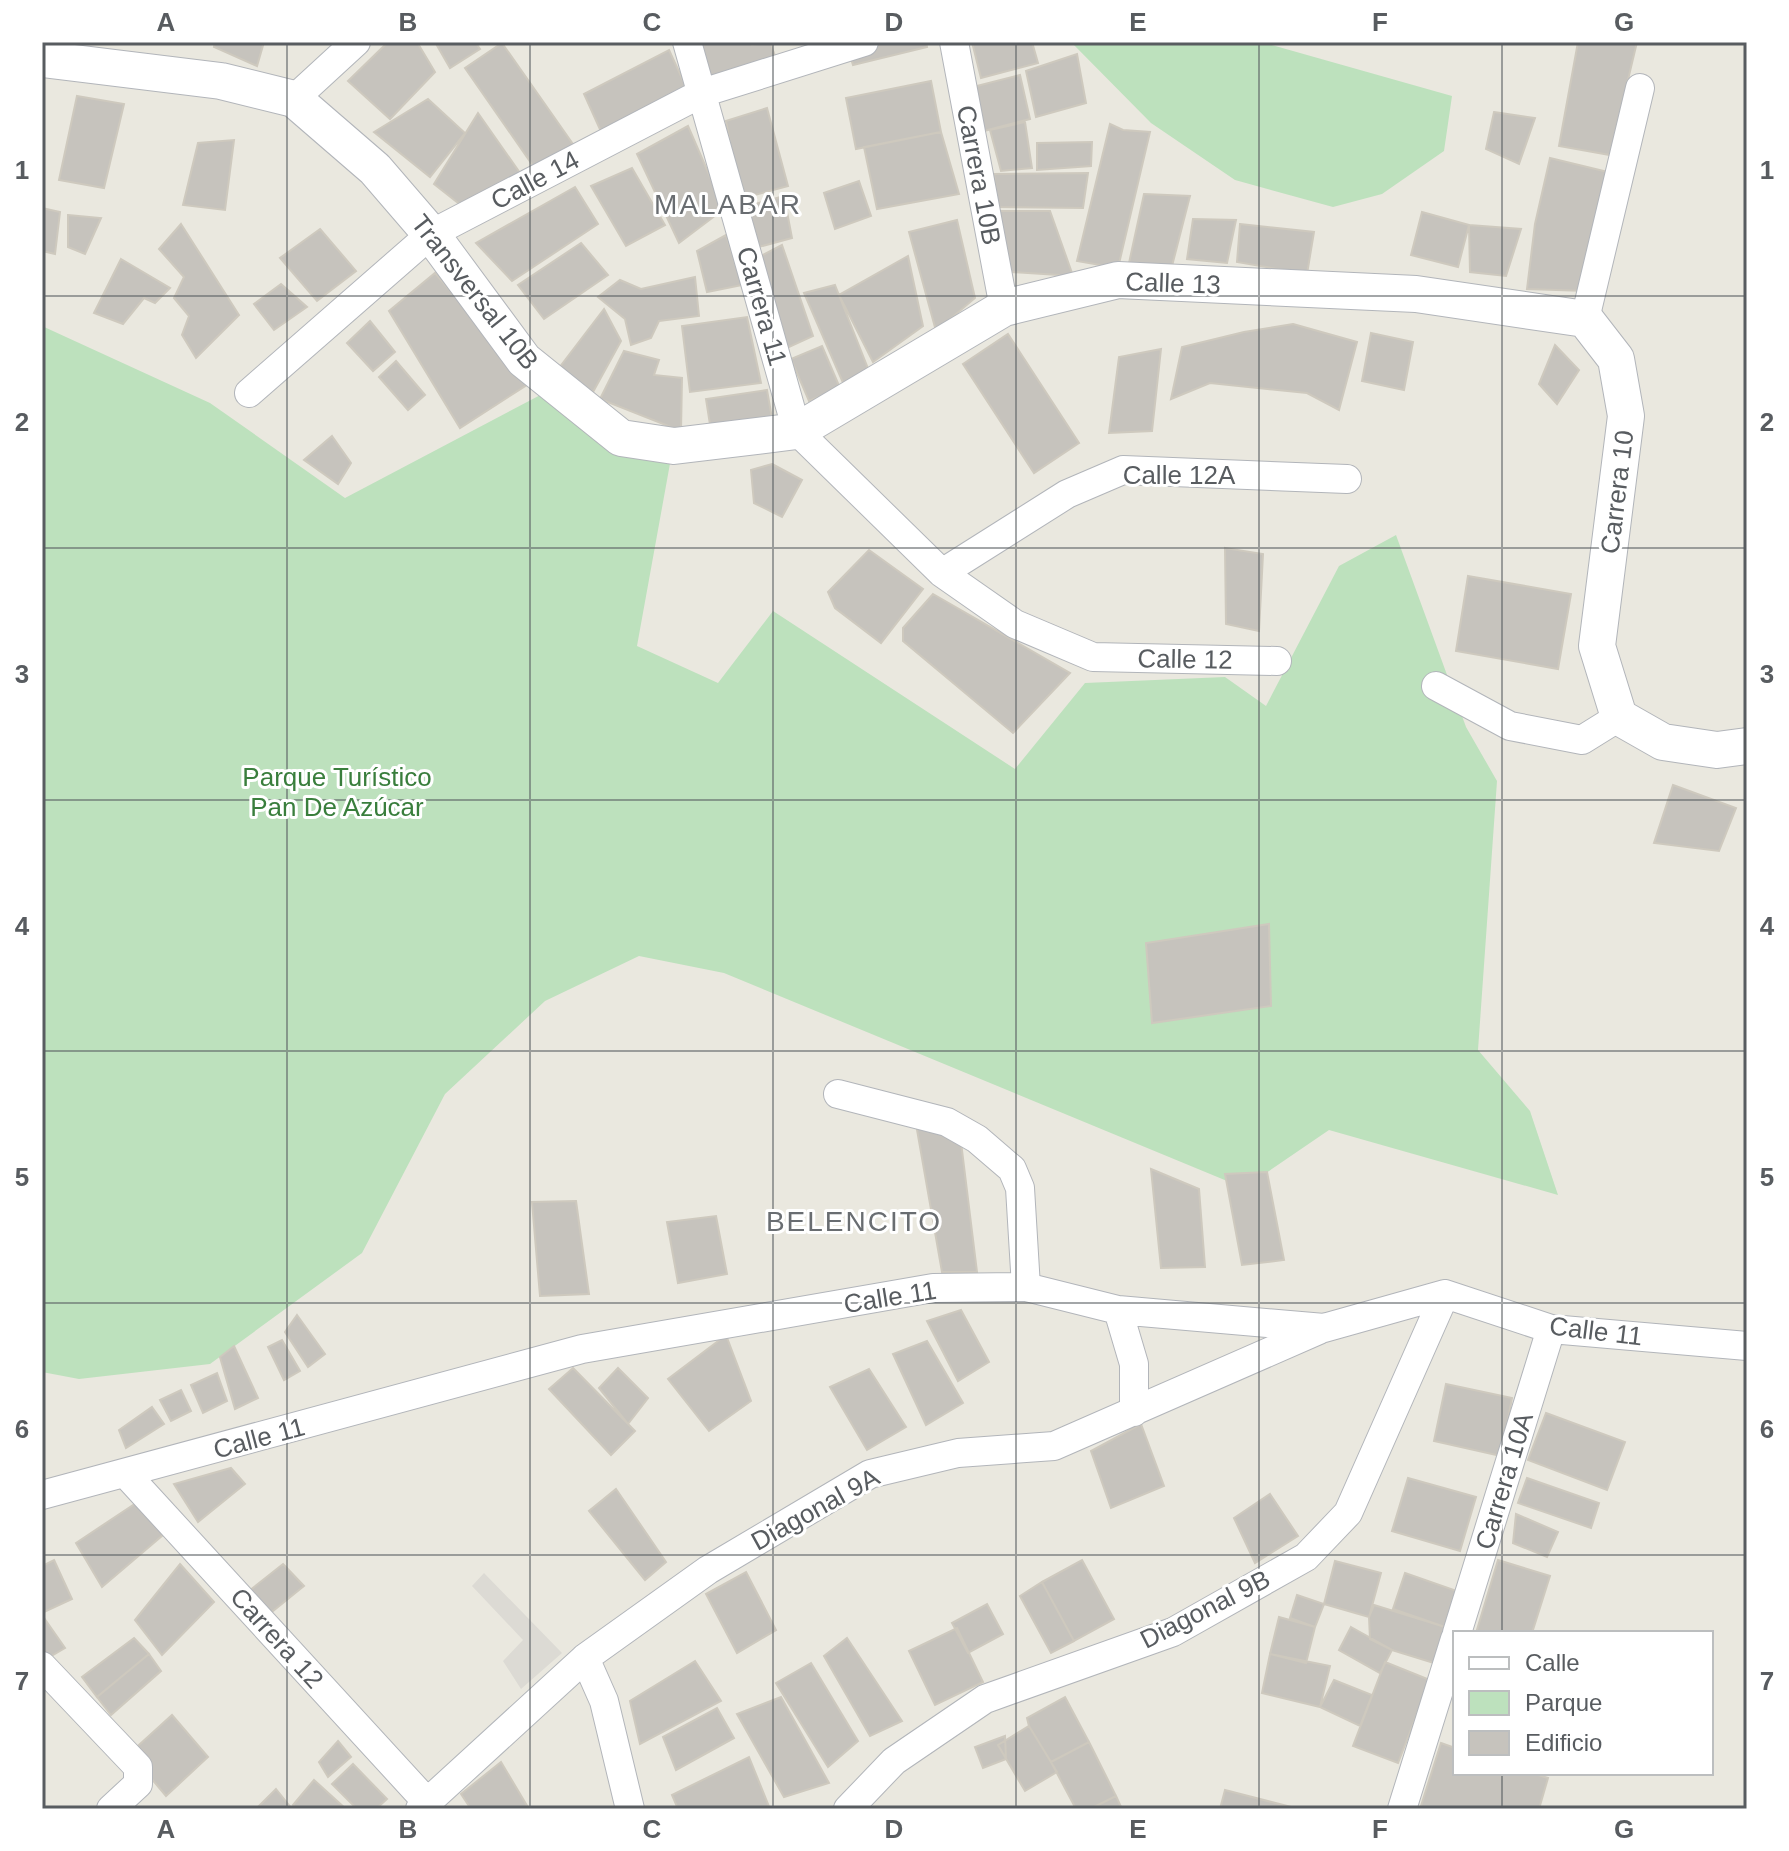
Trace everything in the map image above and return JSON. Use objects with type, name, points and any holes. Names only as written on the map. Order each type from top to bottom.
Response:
[{"type":"street","points":[[294,99],[356,42]]},
{"type":"street","name":"Carrera 11","points":[[687,42],[797,431]]},
{"type":"street","name":"Calle 14","points":[[249,393],[431,234],[702,93],[864,42]]},
{"type":"street","name":"Carrera 10B","points":[[954,42],[1004,308]]},
{"type":"street","name":"Transversal 10B","points":[[42,59],[221,81],[294,99],[375,169],[431,234],[524,360],[621,438],[674,446],[797,431]]},
{"type":"street","points":[[1585,319],[1640,88]]},
{"type":"street","name":"Calle 13","points":[[797,431],[1004,308],[1118,280],[1416,294],[1585,319]]},
{"type":"street","name":"Carrera 10","points":[[1585,319],[1616,359],[1626,416],[1597,646],[1619,717]]},
{"type":"street","points":[[797,431],[942,573]]},
{"type":"street","name":"Calle 12A","points":[[942,573],[1067,494],[1123,470],[1347,479]]},
{"type":"street","name":"Calle 12","points":[[942,573],[1015,624],[1093,657],[1277,661]]},
{"type":"street","points":[[1436,686],[1510,726],[1582,740],[1619,717],[1663,742],[1717,750],[1747,746]]},
{"type":"street","points":[[838,1094],[947,1122],[977,1139],[1012,1169],[1020,1188],[1026,1287]]},
{"type":"street","name":"Calle 11","points":[[42,1495],[582,1349],[933,1288],[1026,1287],[1118,1310],[1324,1328],[1445,1294],[1551,1329],[1747,1346]]},
{"type":"street","name":"Diagonal 9B","points":[[848,1809],[894,1761],[985,1699],[1173,1632],[1306,1557],[1348,1513],[1445,1294]]},
{"type":"street","points":[[1118,1310],[1134,1364],[1134,1412]]},
{"type":"street","name":"Diagonal 9A","points":[[424,1806],[585,1658],[708,1570],[870,1474],[958,1453],[1054,1446],[1324,1328]]},
{"type":"street","name":"Carrera 10A","points":[[1458,1631],[1551,1329]]},
{"type":"street","name":"Carrera 12","points":[[126,1474],[424,1806]]},
{"type":"street","points":[[1402,1809],[1453,1645]]},
{"type":"street","points":[[585,1658],[604,1701],[630,1809]]},
{"type":"street","points":[[42,1666],[138,1767],[138,1784],[111,1809]]},
{"type":"shaded area","points":[[484,1573],[562,1653],[521,1689],[503,1661],[523,1640],[472,1586]]},
{"type":"green space","points":[[1071,42],[1261,42],[1452,96],[1444,151],[1382,194],[1333,207],[1235,180],[1151,123]]},
{"type":"green space","name":"Parque Turístico Pan De Azúcar","points":[[42,326],[210,403],[345,498],[548,391],[671,458],[637,646],[718,683],[773,611],[1015,769],[1085,683],[1225,677],[1266,706],[1339,566],[1396,535],[1466,727],[1497,781],[1478,1050],[1530,1111],[1558,1195],[1329,1130],[1244,1188],[724,973],[639,956],[545,1001],[445,1094],[362,1253],[210,1364],[79,1379],[42,1372]]},
{"type":"building","points":[[215,42],[264,42],[257,66],[214,47]]},
{"type":"building","points":[[388,42],[417,42],[435,72],[390,119],[348,81]]},
{"type":"building","points":[[435,42],[475,42],[480,49],[450,68]]},
{"type":"building","points":[[697,42],[751,42],[752,45],[770,42],[783,78],[712,94]]},
{"type":"building","points":[[846,42],[926,42],[927,47],[853,65]]},
{"type":"building","points":[[972,42],[1032,42],[1038,63],[981,78]]},
{"type":"building","points":[[1578,42],[1637,42],[1610,155],[1559,146]]},
{"type":"building","points":[[502,43],[575,147],[538,173],[465,68]]},
{"type":"building","points":[[669,50],[693,102],[608,147],[584,94]]},
{"type":"building","points":[[1077,54],[1086,103],[1036,117],[1026,71]]},
{"type":"building","points":[[1020,75],[1030,119],[984,131],[973,87]]},
{"type":"building","points":[[931,81],[941,132],[856,149],[846,98]]},
{"type":"building","points":[[77,96],[124,104],[104,188],[59,180]]},
{"type":"building","points":[[428,99],[465,133],[430,177],[374,132]]},
{"type":"building","points":[[767,108],[788,186],[740,199],[726,121]]},
{"type":"building","points":[[1494,112],[1535,118],[1519,164],[1486,149]]},
{"type":"building","points":[[478,113],[520,173],[462,206],[434,184]]},
{"type":"building","points":[[1025,122],[1032,168],[1001,171],[990,130]]},
{"type":"building","points":[[1110,124],[1123,130],[1150,132],[1118,268],[1077,261]]},
{"type":"building","points":[[688,126],[724,209],[679,243],[637,154]]},
{"type":"building","points":[[941,132],[959,194],[877,209],[864,147]]},
{"type":"building","points":[[234,140],[225,210],[183,205],[198,143]]},
{"type":"building","points":[[1092,142],[1091,166],[1037,170],[1037,143]]},
{"type":"building","points":[[1550,158],[1612,173],[1586,291],[1527,289],[1535,224]]},
{"type":"building","points":[[632,168],[665,225],[626,246],[591,186]]},
{"type":"building","points":[[1088,173],[1083,208],[998,207],[994,174]]},
{"type":"building","points":[[859,181],[871,216],[835,229],[824,193]]},
{"type":"building","points":[[575,187],[598,224],[512,281],[476,243]]},
{"type":"building","points":[[1144,194],[1190,196],[1172,266],[1129,263]]},
{"type":"building","points":[[784,196],[792,238],[755,248],[741,208]]},
{"type":"building","points":[[42,208],[60,212],[55,254],[42,251]]},
{"type":"building","points":[[997,211],[1050,211],[1072,273],[1059,289],[1059,275],[1011,272]]},
{"type":"building","points":[[1422,212],[1469,225],[1458,267],[1411,255]]},
{"type":"building","points":[[68,215],[101,218],[85,254],[68,247]]},
{"type":"building","points":[[1193,219],[1236,220],[1227,263],[1187,259]]},
{"type":"building","points":[[957,220],[975,298],[936,331],[909,232]]},
{"type":"building","points":[[181,224],[239,315],[196,358],[182,335],[189,316],[174,298],[184,277],[159,249]]},
{"type":"building","points":[[1240,224],[1314,232],[1307,274],[1237,262]]},
{"type":"building","points":[[1469,225],[1521,229],[1506,276],[1470,272]]},
{"type":"building","points":[[320,229],[356,271],[317,301],[280,258]]},
{"type":"building","points":[[726,235],[742,285],[707,292],[697,251]]},
{"type":"building","points":[[581,243],[608,275],[544,319],[518,285]]},
{"type":"building","points":[[782,245],[813,336],[787,348],[755,259]]},
{"type":"building","points":[[908,256],[923,326],[873,362],[839,295]]},
{"type":"building","points":[[121,259],[170,288],[155,303],[144,298],[123,324],[94,313]]},
{"type":"building","points":[[435,273],[530,383],[460,428],[389,311]]},
{"type":"building","points":[[695,277],[699,316],[659,321],[651,338],[631,345],[625,319],[598,297],[620,280],[641,289]]},
{"type":"building","points":[[281,284],[307,307],[274,330],[254,304]]},
{"type":"building","points":[[835,285],[869,371],[844,385],[804,293]]},
{"type":"building","points":[[604,309],[621,341],[593,392],[559,368]]},
{"type":"building","points":[[747,317],[761,383],[690,392],[682,326]]},
{"type":"building","points":[[370,321],[395,352],[373,371],[347,343]]},
{"type":"building","points":[[1293,324],[1357,342],[1339,410],[1307,393],[1210,383],[1171,399],[1182,347]]},
{"type":"building","points":[[1371,333],[1413,342],[1404,390],[1362,381]]},
{"type":"building","points":[[1008,334],[1079,443],[1034,473],[963,364]]},
{"type":"building","points":[[1555,345],[1579,370],[1557,404],[1539,384]]},
{"type":"building","points":[[822,346],[840,388],[809,401],[791,359]]},
{"type":"building","points":[[1161,349],[1152,431],[1109,433],[1119,357]]},
{"type":"building","points":[[624,351],[659,360],[654,375],[682,378],[681,431],[600,399]]},
{"type":"building","points":[[396,361],[425,395],[408,410],[379,377]]},
{"type":"building","points":[[767,390],[773,424],[711,431],[706,399]]},
{"type":"building","points":[[332,436],[351,463],[338,484],[304,460]]},
{"type":"building","points":[[772,464],[802,480],[782,517],[754,503],[751,470]]},
{"type":"building","points":[[1225,548],[1263,554],[1259,631],[1226,624]]},
{"type":"building","points":[[869,550],[923,589],[881,643],[835,608],[828,592]]},
{"type":"building","points":[[1468,576],[1571,594],[1558,669],[1456,651]]},
{"type":"building","points":[[933,594],[1070,673],[1013,733],[903,641],[903,628]]},
{"type":"building","points":[[1673,785],[1736,808],[1719,851],[1654,843]]},
{"type":"building","points":[[1269,924],[1271,1006],[1152,1023],[1146,943]]},
{"type":"building","points":[[916,1124],[960,1134],[977,1272],[942,1272]]},
{"type":"building","points":[[1151,1169],[1199,1189],[1205,1267],[1161,1268]]},
{"type":"building","points":[[1267,1172],[1284,1260],[1242,1265],[1225,1174]]},
{"type":"building","points":[[576,1201],[589,1294],[540,1296],[532,1202]]},
{"type":"building","points":[[716,1216],[727,1274],[678,1283],[667,1222]]},
{"type":"building","points":[[961,1310],[989,1362],[958,1381],[927,1321]]},
{"type":"building","points":[[297,1315],[325,1354],[308,1367],[285,1332]]},
{"type":"building","points":[[726,1335],[751,1401],[709,1431],[668,1379]]},
{"type":"building","points":[[282,1340],[300,1371],[284,1380],[268,1347]]},
{"type":"building","points":[[927,1341],[963,1403],[926,1425],[893,1354]]},
{"type":"building","points":[[234,1346],[258,1398],[235,1409],[220,1357]]},
{"type":"building","points":[[573,1368],[635,1431],[611,1455],[549,1389]]},
{"type":"building","points":[[618,1368],[648,1398],[628,1424],[599,1388]]},
{"type":"building","points":[[869,1369],[906,1427],[867,1450],[830,1387]]},
{"type":"building","points":[[217,1373],[227,1401],[203,1413],[191,1385]]},
{"type":"building","points":[[1446,1384],[1512,1398],[1501,1456],[1434,1441]]},
{"type":"building","points":[[181,1390],[191,1411],[171,1421],[160,1400]]},
{"type":"building","points":[[152,1407],[164,1424],[126,1448],[119,1430]]},
{"type":"building","points":[[1546,1413],[1625,1442],[1607,1490],[1528,1460]]},
{"type":"building","points":[[1141,1424],[1164,1486],[1111,1508],[1091,1451]]},
{"type":"building","points":[[231,1468],[245,1484],[198,1522],[174,1484]]},
{"type":"building","points":[[1408,1478],[1476,1497],[1460,1551],[1392,1531]]},
{"type":"building","points":[[1527,1478],[1599,1503],[1591,1528],[1518,1503]]},
{"type":"building","points":[[616,1489],[666,1562],[645,1580],[589,1511]]},
{"type":"building","points":[[1270,1494],[1298,1536],[1255,1563],[1234,1518]]},
{"type":"building","points":[[139,1501],[163,1535],[102,1587],[76,1543]]},
{"type":"building","points":[[1516,1514],[1558,1532],[1547,1557],[1513,1543]]},
{"type":"building","points":[[54,1560],[72,1599],[42,1613],[42,1566]]},
{"type":"building","points":[[1082,1560],[1114,1619],[1074,1641],[1042,1582]]},
{"type":"building","points":[[1498,1560],[1550,1576],[1533,1631],[1477,1631]]},
{"type":"building","points":[[1335,1561],[1381,1573],[1369,1617],[1324,1604]]},
{"type":"building","points":[[180,1564],[214,1602],[162,1655],[135,1620]]},
{"type":"building","points":[[283,1564],[304,1586],[268,1615],[249,1591]]},
{"type":"building","points":[[746,1572],[776,1630],[737,1653],[706,1594]]},
{"type":"building","points":[[1405,1573],[1457,1591],[1445,1627],[1393,1609]]},
{"type":"building","points":[[1042,1582],[1074,1641],[1051,1653],[1020,1596]]},
{"type":"building","points":[[1297,1595],[1324,1604],[1315,1627],[1290,1618]]},
{"type":"building","points":[[987,1604],[1003,1634],[968,1653],[952,1623]]},
{"type":"building","points":[[1374,1605],[1445,1627],[1437,1664],[1392,1650],[1370,1639],[1369,1617]]},
{"type":"building","points":[[42,1615],[65,1648],[48,1658],[42,1650]]},
{"type":"building","points":[[1279,1617],[1315,1627],[1306,1663],[1270,1654]]},
{"type":"building","points":[[1351,1627],[1392,1650],[1380,1673],[1339,1650]]},
{"type":"building","points":[[957,1628],[983,1682],[935,1705],[909,1651]]},
{"type":"building","points":[[134,1638],[149,1654],[97,1697],[82,1677]]},
{"type":"building","points":[[847,1638],[902,1721],[870,1736],[824,1656]]},
{"type":"building","points":[[149,1654],[161,1671],[111,1715],[97,1697]]},
{"type":"building","points":[[1270,1654],[1330,1666],[1320,1707],[1262,1693]]},
{"type":"building","points":[[695,1661],[721,1701],[640,1744],[630,1701]]},
{"type":"building","points":[[1385,1662],[1430,1680],[1398,1763],[1353,1746]]},
{"type":"building","points":[[811,1663],[858,1741],[828,1767],[776,1683]]},
{"type":"building","points":[[1334,1680],[1372,1695],[1360,1726],[1320,1707]]},
{"type":"building","points":[[781,1697],[829,1783],[784,1797],[737,1714]]},
{"type":"building","points":[[1065,1697],[1089,1742],[1051,1762],[1027,1718]]},
{"type":"building","points":[[717,1708],[734,1738],[676,1770],[663,1737]]},
{"type":"building","points":[[172,1715],[208,1757],[166,1796],[130,1753]]},
{"type":"building","points":[[1029,1726],[1057,1772],[1025,1791],[998,1745]]},
{"type":"building","points":[[1005,1736],[1006,1759],[983,1768],[975,1747]]},
{"type":"building","points":[[338,1741],[351,1757],[328,1777],[319,1762]]},
{"type":"building","points":[[1089,1742],[1116,1796],[1090,1809],[1076,1809],[1051,1762]]},
{"type":"building","points":[[1441,1743],[1453,1747],[1453,1775],[1538,1775],[1548,1778],[1539,1809],[1420,1809]]},
{"type":"building","points":[[749,1757],[770,1809],[678,1809],[672,1795]]},
{"type":"building","points":[[501,1762],[529,1809],[471,1809],[461,1794]]},
{"type":"building","points":[[353,1764],[387,1799],[376,1809],[357,1809],[332,1784]]},
{"type":"building","points":[[314,1780],[346,1809],[297,1809],[293,1805]]},
{"type":"building","points":[[276,1789],[292,1809],[256,1809]]},
{"type":"building","points":[[1225,1790],[1291,1807],[1220,1809]]},
{"type":"building","points":[[1116,1796],[1122,1809],[1090,1809]]},
{"type":"district","name":"MALABAR","points":[[728,204]]},
{"type":"district","name":"BELENCITO","points":[[854,1221]]}]
